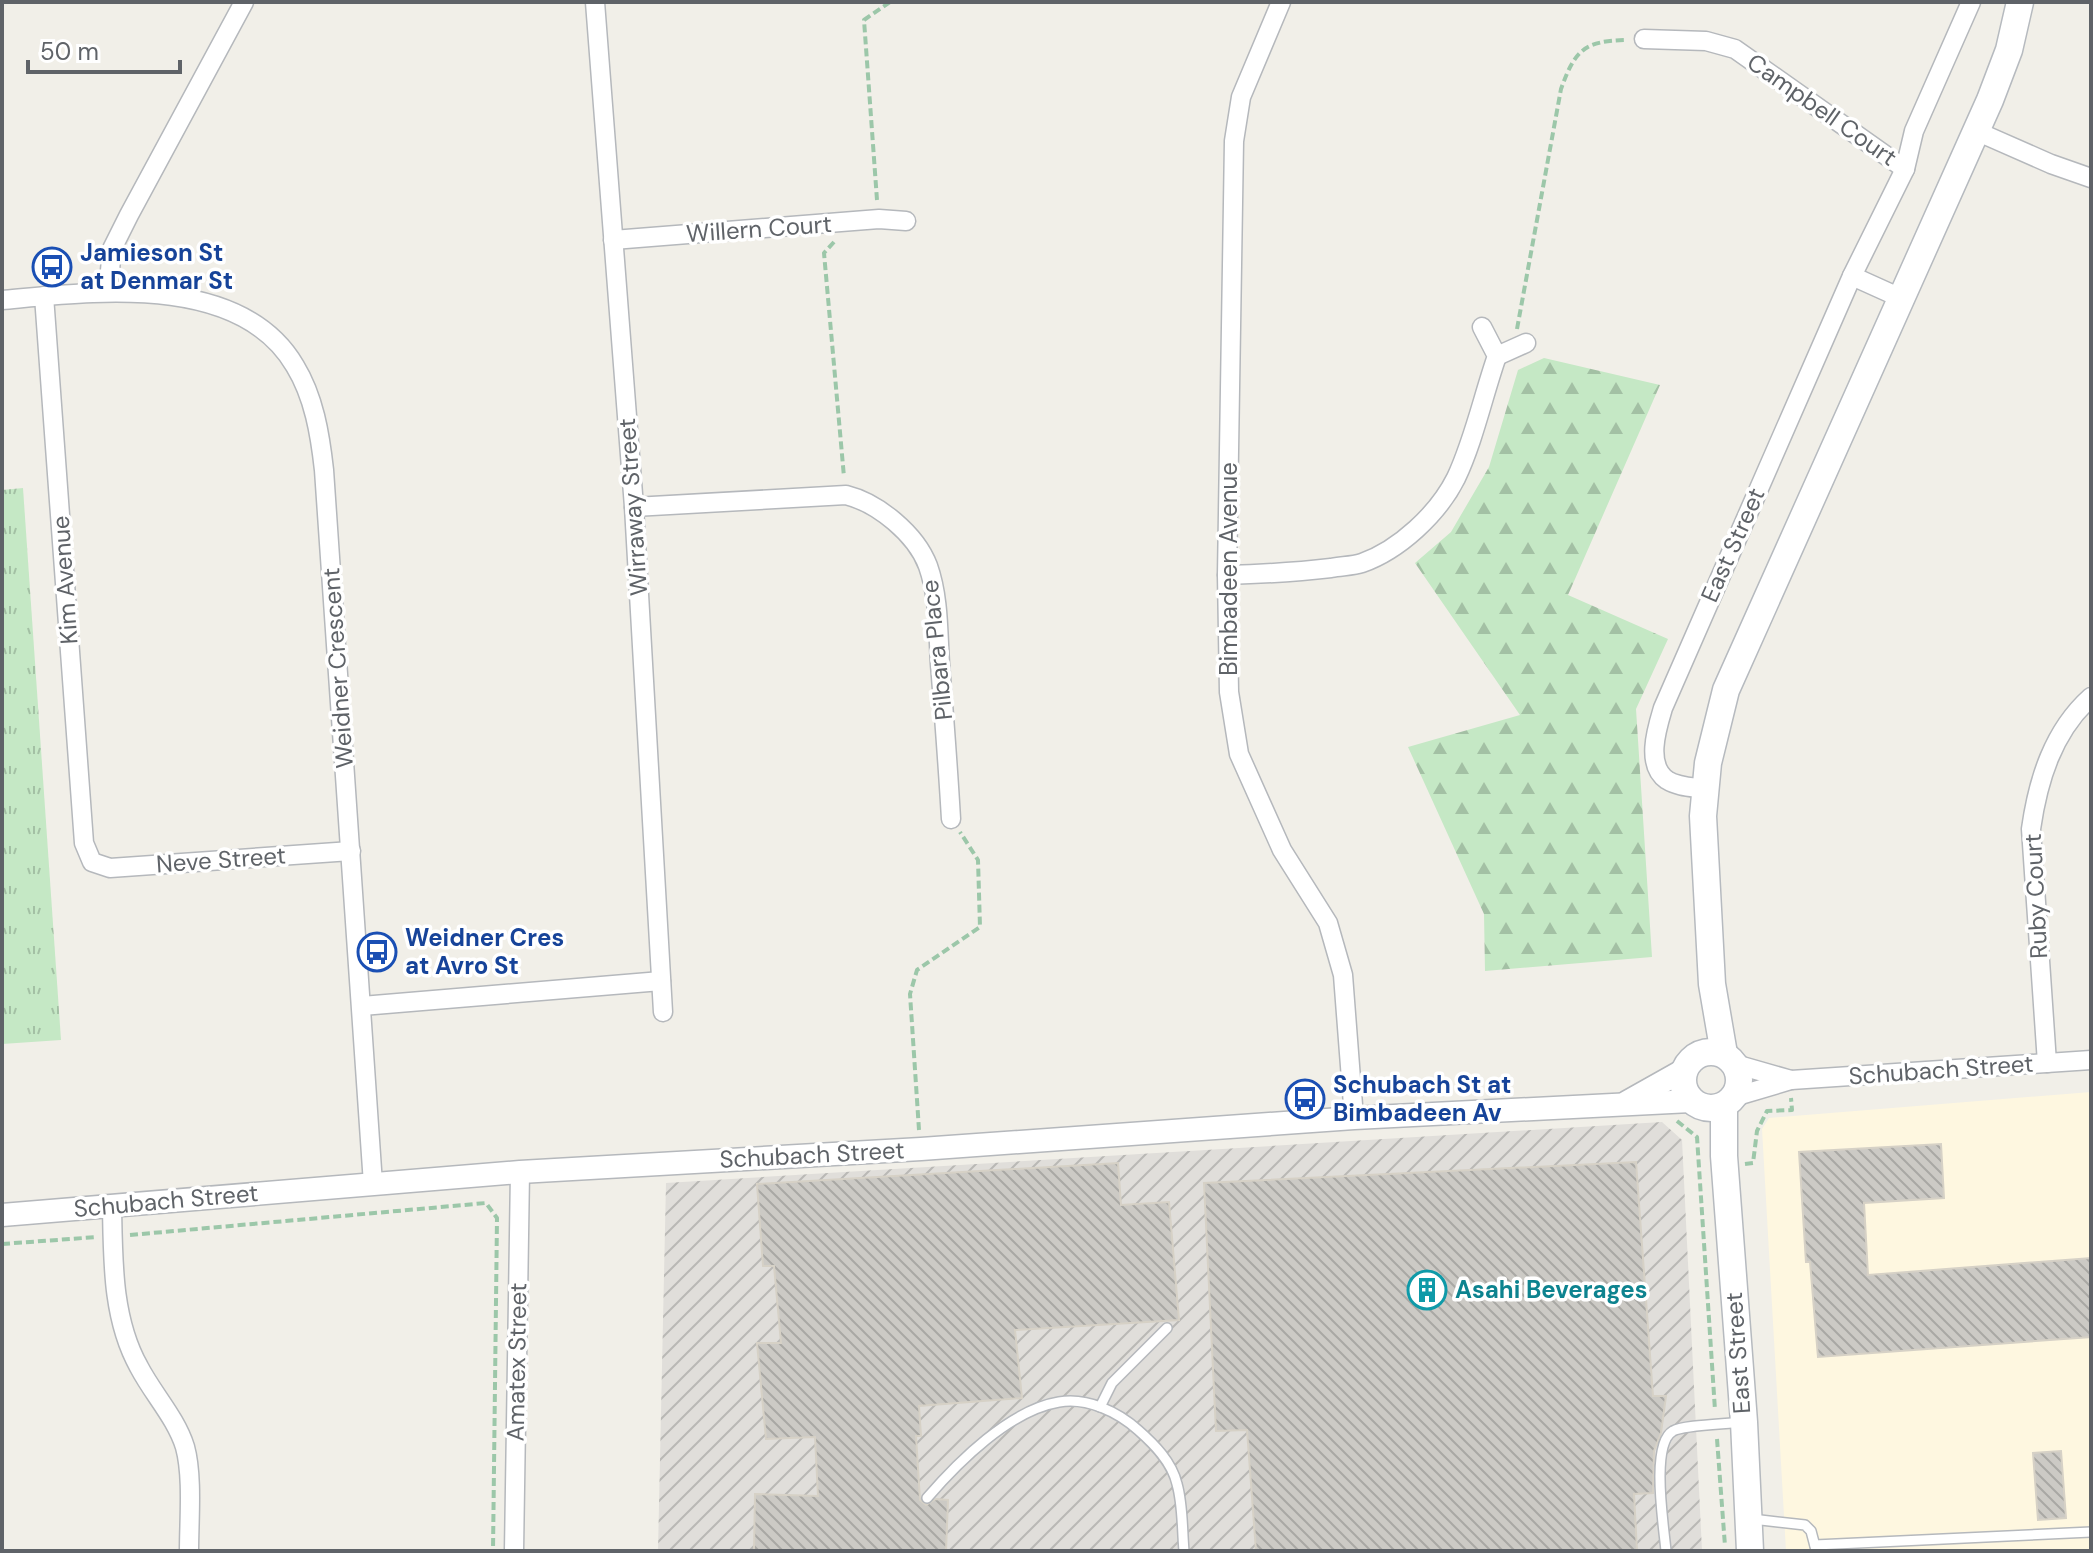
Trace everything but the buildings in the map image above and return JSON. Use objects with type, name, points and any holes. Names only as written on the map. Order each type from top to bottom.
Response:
[{"type":"main road","points":[[1712,984],[1683,1081],[1685,1092],[1705,1106],[1740,1081],[1729,1059],[1712,984],[1703,844],[1705,789],[1713,736],[1726,690],[1976,131],[2009,50],[2020,2]]},
{"type":"main road","points":[[1689,1064],[1708,1051],[1729,1059]]},
{"type":"main road","name":"East Street","points":[[1705,1106],[1716,1165],[1744,1422],[1750,1551]]},
{"type":"street","points":[[108,292],[112,249],[244,2]]},
{"type":"street","name":"Wirraway Street","points":[[595,2],[634,507],[663,1012]]},
{"type":"street","name":"Bimbadeen Avenue","points":[[1281,2],[1241,97],[1234,141],[1227,575],[1229,692],[1239,754],[1282,850],[1328,923],[1343,975],[1354,1118]]},
{"type":"street","name":"East Street","points":[[1705,789],[1673,782],[1661,774],[1655,759],[1658,721],[1852,276],[1905,169],[1914,131],[1971,2]]},
{"type":"street","name":"Campbell Court","points":[[1644,39],[1706,41],[1735,49],[1905,169]]},
{"type":"street","points":[[1976,131],[2091,178]]},
{"type":"street","name":"Willern Court","points":[[613,240],[879,219],[906,221]]},
{"type":"street","points":[[1852,276],[1903,299]]},
{"type":"street","name":"Weidner Crescent","points":[[2,300],[108,292],[171,295],[218,306],[244,318],[272,339],[294,363],[308,392],[320,435],[324,470],[373,1184]]},
{"type":"street","name":"Kim Avenue","points":[[44,296],[84,843],[92,862]]},
{"type":"street","points":[[1482,327],[1497,356]]},
{"type":"street","points":[[1227,575],[1293,573],[1360,564],[1406,537],[1438,506],[1455,479],[1497,356],[1520,345]]},
{"type":"street","points":[[634,507],[846,495]]},
{"type":"street","name":"Pilbara Place","points":[[846,495],[857,497],[900,527],[916,543],[927,565],[936,602],[951,819]]},
{"type":"street","name":"Ruby Court","points":[[2047,1063],[2031,829],[2035,802],[2050,752],[2070,721],[2091,697]]},
{"type":"street","name":"Neve Street","points":[[92,862],[110,868],[351,851]]},
{"type":"street","points":[[362,1006],[661,981]]},
{"type":"street","name":"Schubach Street","points":[[1729,1059],[1791,1080]]},
{"type":"street","name":"Schubach Street","points":[[2,1215],[520,1172],[921,1149],[1354,1118],[1623,1104],[1705,1106],[1791,1080],[2091,1060]]},
{"type":"street","name":"Schubach Street","points":[[1623,1104],[1689,1064]]},
{"type":"street","name":"Amatex Street","points":[[514,1551],[520,1172]]},
{"type":"street","points":[[112,1206],[120,1318],[128,1347],[185,1447],[189,1551]]},
{"type":"lane","points":[[1100,1407],[1112,1383],[1167,1328]]},
{"type":"lane","points":[[927,1498],[956,1465],[1032,1410],[1061,1401],[1100,1407],[1132,1425],[1150,1440],[1171,1468],[1179,1494],[1184,1551]]},
{"type":"lane","points":[[1666,1551],[1661,1463],[1667,1436],[1676,1429],[1744,1422]]},
{"type":"lane","points":[[1749,1519],[1805,1525],[1811,1531],[1816,1548],[2091,1532]]},
{"type":"path","points":[[879,219],[864,20],[890,2]]},
{"type":"path","points":[[1520,345],[1561,89],[1569,65],[1582,48],[1600,41],[1644,39]]},
{"type":"path","points":[[846,495],[824,253],[853,221]]},
{"type":"path","points":[[921,1149],[911,982],[917,970],[980,927],[978,860],[951,819]]},
{"type":"path","points":[[1716,1165],[1753,1163],[1757,1131],[1767,1111],[1792,1110],[1791,1080]]},
{"type":"path","points":[[1705,1106],[1697,1137],[1716,1165],[1716,1425],[1725,1551]]},
{"type":"path","points":[[2,1244],[486,1203],[497,1218],[493,1551]]},
{"type":"shaded area","points":[[2091,1092],[2091,1551],[1786,1551],[1762,1129],[1769,1118]]},
{"type":"shaded area","points":[[1662,1122],[1682,1140],[1702,1551],[658,1551],[666,1183]]},
{"type":"green space","points":[[1544,358],[1660,385],[1568,595],[1668,639],[1636,709],[1652,957],[1485,971],[1484,914],[1408,747],[1520,715],[1415,563],[1451,532],[1489,467],[1518,370]]},
{"type":"green space","points":[[23,488],[61,1040],[2,1044],[2,490]]},
{"type":"place","name":"Jamieson St at Denmar St","points":[[52,267]]},
{"type":"place","name":"Weidner Cres at Avro St","points":[[377,952]]},
{"type":"place","name":"Schubach St at Bimbadeen Av","points":[[1305,1099]]},
{"type":"place","name":"Asahi Beverages","points":[[1427,1290]]}]
